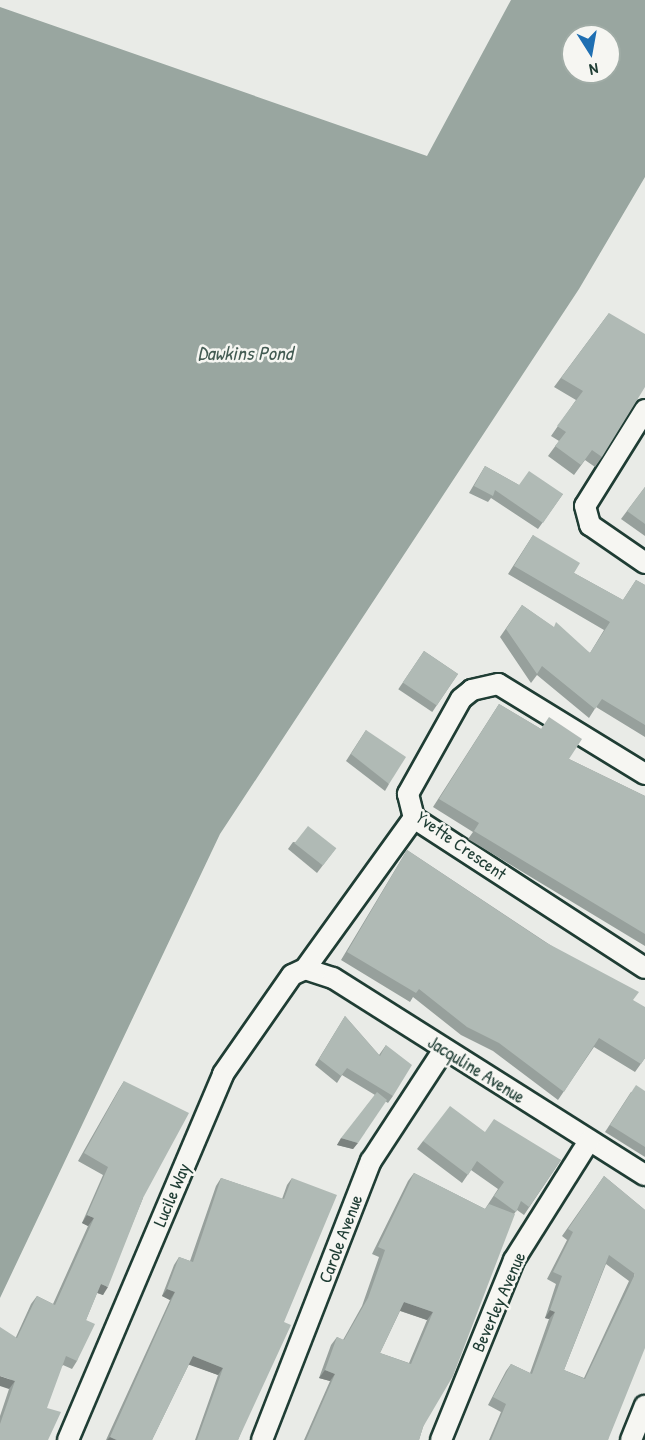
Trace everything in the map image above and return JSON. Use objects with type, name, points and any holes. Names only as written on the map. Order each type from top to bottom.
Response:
[{"type":"street","points":[[645,410],[585,506],[590,525],[645,563]]},
{"type":"street","name":"Yvette Crescent","points":[[645,774],[509,687],[486,685],[461,699],[411,784],[414,818],[645,968]]},
{"type":"street","name":"Lucile Way","points":[[68,1440],[223,1074],[280,986],[305,969],[414,818]]},
{"type":"street","name":"Jacquline Avenue","points":[[305,969],[333,978],[443,1051],[645,1175]]},
{"type":"street","name":"Carole Avenue","points":[[262,1440],[371,1161],[443,1051]]},
{"type":"street","name":"Beverley Avenue","points":[[441,1440],[514,1260],[589,1141]]},
{"type":"street","points":[[631,1440],[645,1406]]},
{"type":"water","name":"Dawkins Pond","points":[[511,0],[645,0],[645,177],[579,289],[220,834],[0,1298],[0,7],[427,156]]},
{"type":"building","points":[[609,313],[645,334],[645,387],[602,457],[592,450],[581,465],[555,446],[566,432],[557,426],[583,391],[561,378]]},
{"type":"building","points":[[485,466],[519,485],[529,471],[563,494],[543,523],[495,490],[493,496],[474,486]]},
{"type":"building","points":[[645,487],[645,524],[627,511]]},
{"type":"building","points":[[533,535],[580,563],[574,573],[623,600],[636,580],[645,585],[645,725],[602,699],[595,709],[542,666],[537,674],[506,629],[522,605],[554,627],[556,622],[590,653],[610,622],[514,566]]},
{"type":"building","points":[[424,651],[458,674],[437,705],[403,683]]},
{"type":"building","points":[[499,704],[541,729],[549,717],[582,739],[569,759],[645,796],[645,934],[474,831],[479,823],[439,799]]},
{"type":"building","points":[[366,730],[406,757],[389,784],[351,754]]},
{"type":"building","points":[[308,826],[336,848],[323,866],[294,843]]},
{"type":"building","points":[[407,850],[545,942],[639,992],[633,1000],[645,1007],[645,1058],[641,1064],[599,1038],[564,1092],[499,1043],[467,1027],[419,989],[416,993],[347,952]]},
{"type":"building","points":[[345,1016],[380,1056],[386,1045],[412,1065],[393,1096],[347,1068],[341,1076],[319,1059]]},
{"type":"building","points":[[124,1081],[189,1113],[143,1198],[108,1287],[101,1284],[86,1320],[95,1324],[77,1361],[66,1356],[47,1408],[61,1412],[48,1440],[0,1440],[0,1424],[15,1381],[0,1376],[0,1327],[17,1338],[37,1296],[55,1305],[94,1218],[87,1215],[108,1167],[84,1153]]},
{"type":"building","points":[[636,1085],[645,1091],[645,1147],[610,1125]]},
{"type":"building","points":[[377,1092],[387,1100],[358,1143],[341,1138]]},
{"type":"building","points":[[450,1106],[485,1132],[494,1119],[561,1160],[529,1207],[521,1201],[516,1212],[494,1196],[504,1182],[477,1161],[468,1175],[423,1141]]},
{"type":"building","points":[[414,1173],[485,1209],[489,1204],[515,1214],[453,1376],[423,1427],[419,1440],[306,1440],[335,1374],[325,1370],[337,1337],[344,1340],[368,1298],[385,1250],[378,1247]],"holes":[[[404,1302],[433,1312],[411,1364],[380,1353]]]},
{"type":"building","points":[[604,1176],[645,1210],[645,1348],[608,1440],[491,1440],[506,1404],[493,1397],[511,1364],[532,1374],[555,1312],[550,1310],[562,1276],[553,1272],[573,1232],[568,1229]],"holes":[[[609,1255],[635,1274],[585,1379],[564,1370]]]},
{"type":"building","points":[[221,1178],[284,1199],[292,1178],[337,1195],[284,1322],[291,1325],[238,1440],[197,1440],[223,1368],[193,1356],[152,1440],[117,1440],[110,1437],[175,1292],[167,1289],[179,1257],[193,1262]]}]
